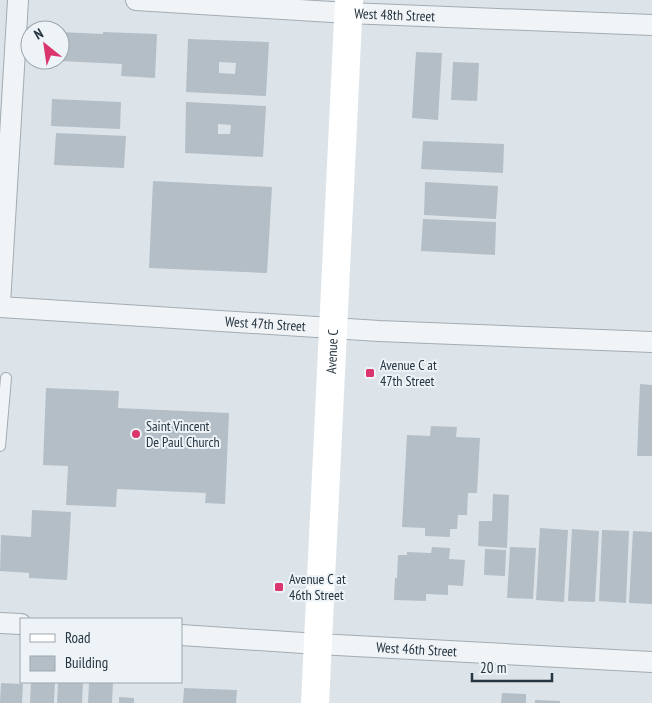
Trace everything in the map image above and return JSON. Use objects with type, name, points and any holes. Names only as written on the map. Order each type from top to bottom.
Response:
[{"type":"main road","name":"Avenue C","points":[[315,703],[349,7]]},
{"type":"street","points":[[0,304],[18,0]]},
{"type":"street","name":"West 48th Street","points":[[136,0],[349,7],[652,25]]},
{"type":"street","name":"West 47th Street","points":[[0,308],[333,328],[652,342]]},
{"type":"street","points":[[0,623],[20,624]]},
{"type":"street","name":"West 46th Street","points":[[182,635],[652,662]]},
{"type":"lane","points":[[0,446],[6,378]]},
{"type":"building","points":[[70,32],[157,34],[155,78],[121,76],[122,64],[70,61]]},
{"type":"building","points":[[188,39],[269,42],[266,96],[186,92]],"holes":[[[219,62],[236,63],[235,74],[219,73]]]},
{"type":"building","points":[[416,52],[442,53],[438,120],[412,118]]},
{"type":"building","points":[[453,62],[479,63],[477,101],[451,100]]},
{"type":"building","points":[[52,99],[121,102],[120,129],[51,126]]},
{"type":"building","points":[[186,102],[266,106],[263,157],[185,153]],"holes":[[[218,124],[231,125],[230,134],[218,134]]]},
{"type":"building","points":[[56,133],[126,136],[124,168],[54,165]]},
{"type":"building","points":[[423,141],[504,144],[503,173],[421,169]]},
{"type":"building","points":[[153,181],[272,187],[267,273],[149,268]]},
{"type":"building","points":[[425,182],[498,186],[496,219],[424,215]]},
{"type":"building","points":[[423,219],[496,222],[495,255],[421,251]]},
{"type":"building","points":[[640,384],[652,385],[652,456],[637,456]]},
{"type":"building","name":"Saint Vincent De Paul Church","points":[[46,388],[119,391],[118,408],[229,413],[225,504],[205,503],[206,493],[117,489],[116,507],[66,505],[68,466],[43,465]]},
{"type":"building","points":[[431,426],[457,427],[456,437],[480,438],[477,493],[468,493],[467,515],[458,515],[457,529],[450,529],[450,537],[425,536],[425,528],[402,527],[407,435],[430,436]]},
{"type":"building","points":[[493,494],[509,495],[507,548],[478,546],[479,521],[492,521]]},
{"type":"building","points":[[32,510],[71,512],[67,580],[29,578],[29,573],[0,571],[1,535],[31,537]]},
{"type":"building","points":[[540,528],[568,530],[564,602],[536,600]]},
{"type":"building","points":[[572,529],[599,531],[595,602],[568,601]]},
{"type":"building","points":[[602,530],[629,531],[626,603],[599,601]]},
{"type":"building","points":[[633,531],[652,532],[652,604],[629,603]]},
{"type":"building","points":[[432,547],[450,548],[449,559],[465,560],[463,586],[448,585],[448,595],[426,594],[426,601],[394,600],[398,555],[407,555],[407,552],[431,553]]},
{"type":"building","points":[[510,547],[536,548],[533,599],[507,598]]},
{"type":"building","points":[[485,549],[506,550],[505,576],[484,575]]},
{"type":"building","points":[[1,683],[23,684],[22,703],[0,703]]},
{"type":"building","points":[[31,683],[55,683],[54,703],[30,703]]},
{"type":"building","points":[[58,683],[83,683],[82,703],[57,703]]},
{"type":"building","points":[[89,683],[113,683],[112,703],[88,703]]},
{"type":"building","points":[[184,688],[237,690],[236,703],[183,703]]},
{"type":"building","points":[[502,693],[526,694],[526,703],[501,703]]},
{"type":"building","points":[[119,697],[134,698],[134,703],[119,703]]},
{"type":"building","points":[[535,700],[560,701],[560,703],[535,703]]},
{"type":"place","name":"Avenue C at 47th Street","points":[[370,373]]},
{"type":"place","name":"Saint Vincent De Paul Church","points":[[136,434]]},
{"type":"place","name":"Avenue C at 46th Street","points":[[279,587]]}]
